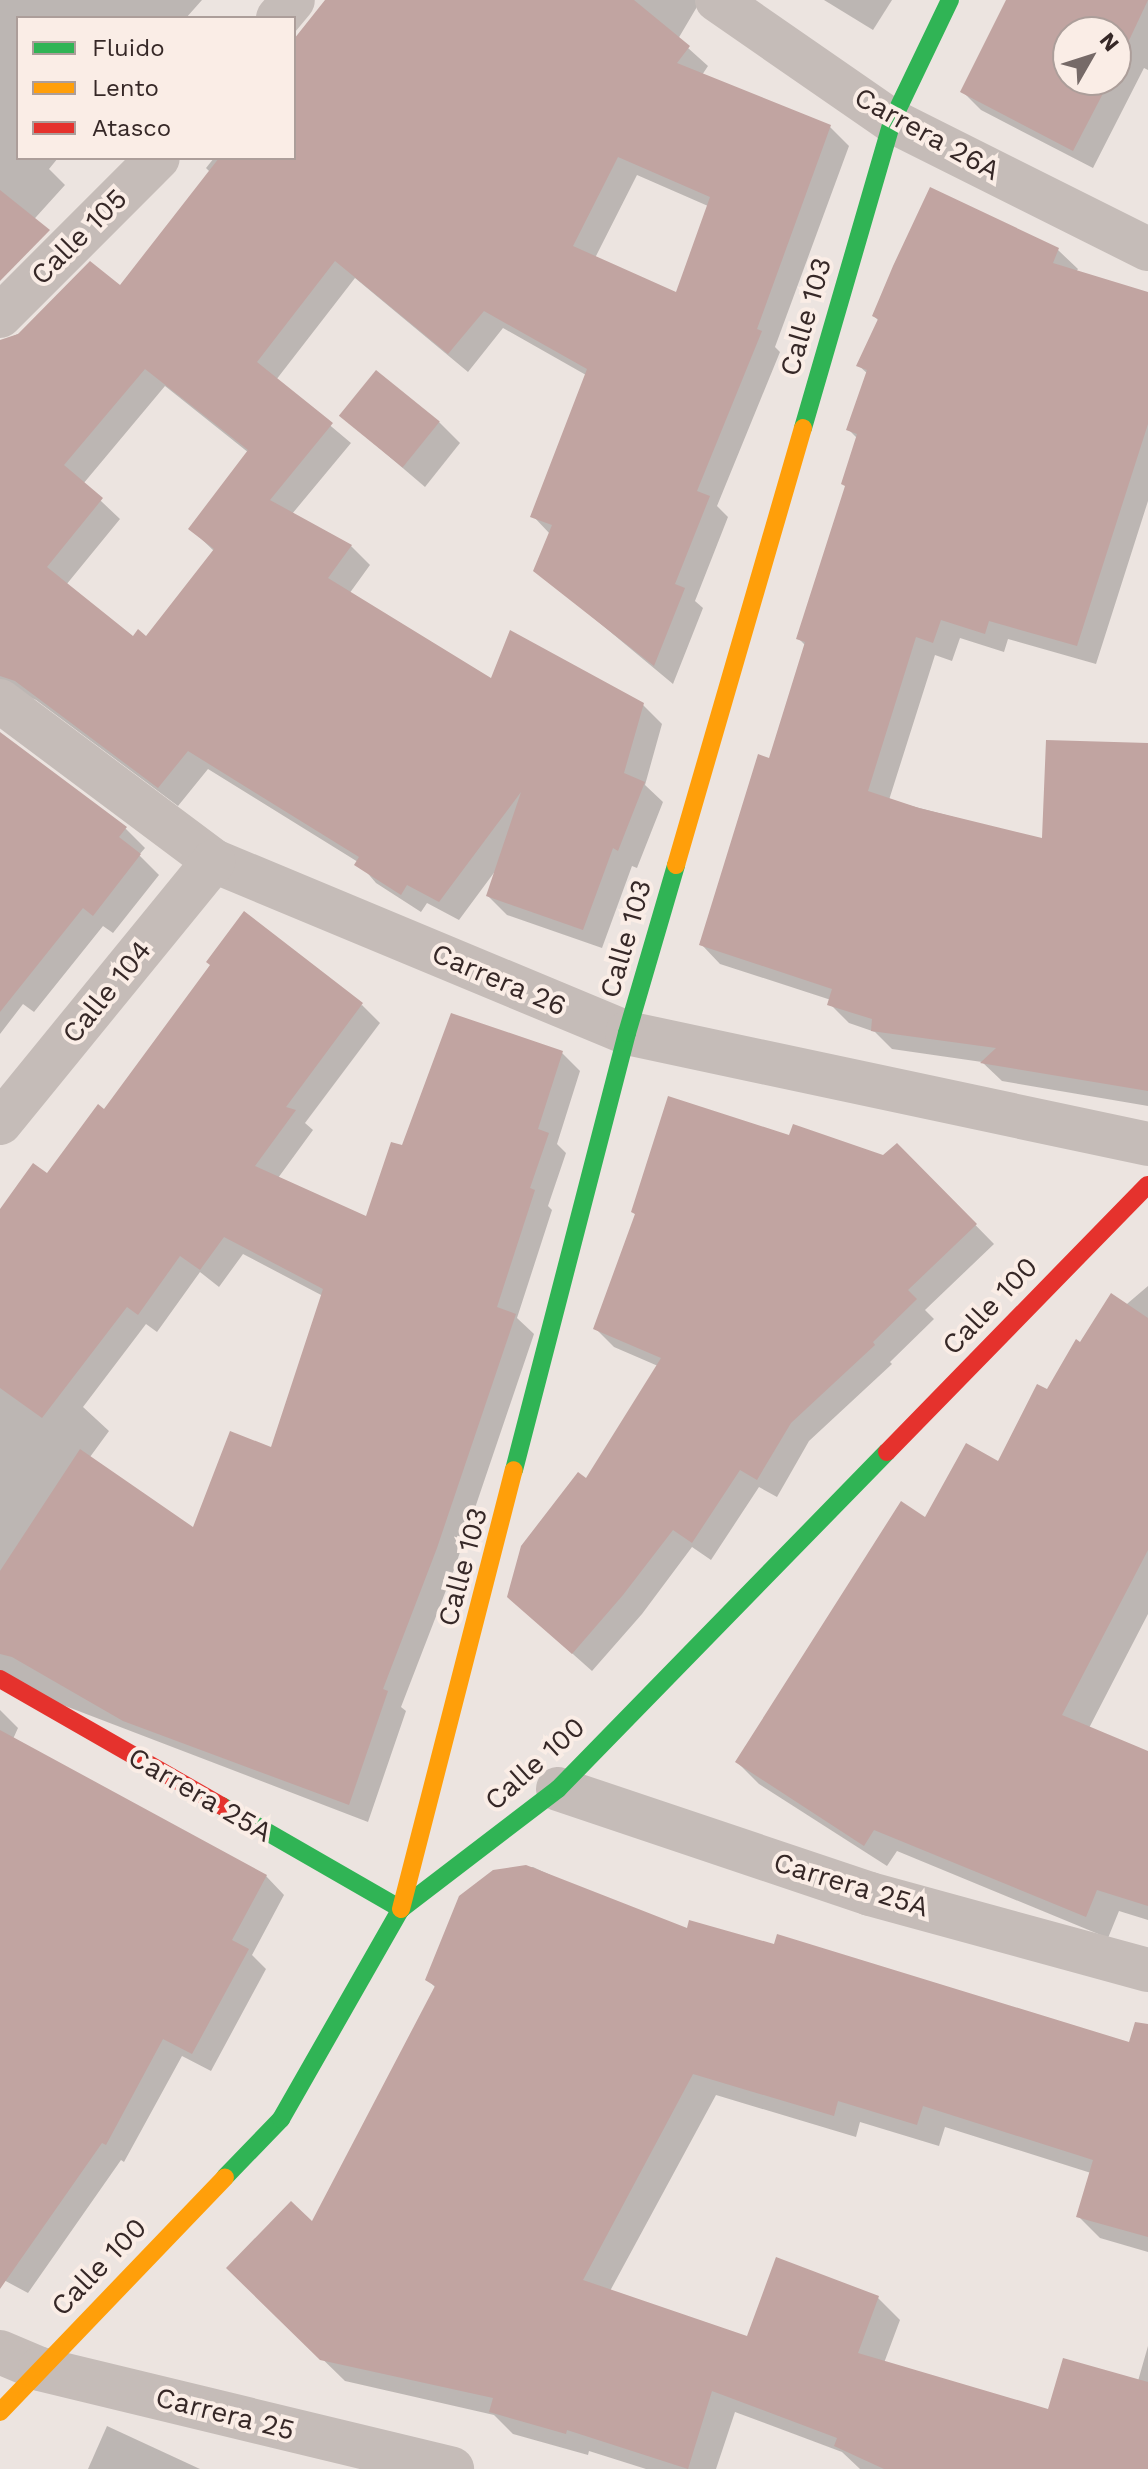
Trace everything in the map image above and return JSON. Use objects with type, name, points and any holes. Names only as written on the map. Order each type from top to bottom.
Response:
[{"type":"street","points":[[280,16],[293,0]]},
{"type":"street","name":"Carrera 26A","points":[[717,0],[892,121],[1148,249]]},
{"type":"street","name":"Calle 103","points":[[401,1909],[627,1033],[892,121],[950,0]]},
{"type":"street","name":"Calle 105","points":[[0,316],[156,160]]},
{"type":"street","name":"Carrera 26","points":[[0,701],[214,861],[627,1033],[1148,1144]]},
{"type":"street","name":"Calle 104","points":[[0,1123],[214,861]]},
{"type":"street","name":"Calle 100","points":[[0,2412],[281,2119],[401,1909],[558,1789],[1148,1185]]},
{"type":"street","name":"Carrera 25A","points":[[0,1679],[401,1909]]},
{"type":"street","name":"Carrera 25A","points":[[558,1789],[870,1894],[1148,1970]]},
{"type":"street","name":"Carrera 25","points":[[0,2352],[40,2369],[452,2469]]},
{"type":"building","points":[[325,0],[634,0],[690,46],[677,63],[831,125],[757,329],[762,331],[697,491],[710,496],[675,584],[685,588],[654,666],[533,571],[552,525],[530,517],[587,369],[484,311],[448,354],[335,261],[257,362],[333,423],[270,500],[352,545],[328,578],[491,678],[510,630],[644,703],[624,773],[645,782],[618,851],[613,848],[583,930],[486,896],[521,792],[439,902],[407,885],[401,895],[354,865],[359,857],[188,751],[158,788],[15,681],[0,676],[0,340],[18,334],[90,261],[120,285],[217,160],[296,160],[296,36]],"holes":[[[618,157],[710,197],[676,292],[573,246]],[[145,369],[248,450],[188,529],[214,549],[146,636],[138,629],[133,636],[47,567],[103,498],[64,465]]]},
{"type":"building","points":[[1006,0],[1148,0],[1132,34],[1132,16],[1052,16],[1052,96],[1102,96],[1073,151],[960,92]]},
{"type":"building","points":[[930,187],[1059,248],[1053,263],[1148,292],[1148,424],[1077,646],[989,621],[985,634],[941,620],[933,643],[916,637],[868,791],[919,808],[1042,838],[1046,740],[1148,743],[1148,1091],[980,1063],[996,1048],[871,1031],[872,1019],[827,1005],[832,989],[699,945],[758,754],[769,758],[805,642],[796,639],[845,486],[841,484],[857,434],[846,430],[867,370],[856,366],[878,319],[872,316]]},
{"type":"building","points":[[0,190],[50,230],[0,281]]},
{"type":"building","points":[[376,370],[440,422],[403,467],[339,416]]},
{"type":"building","points":[[0,732],[127,827],[119,837],[141,854],[93,916],[83,908],[0,1012]]},
{"type":"building","points":[[244,911],[363,1003],[286,1107],[296,1110],[255,1166],[366,1216],[391,1142],[402,1145],[451,1013],[563,1051],[538,1129],[549,1133],[530,1188],[535,1190],[497,1307],[516,1314],[437,1548],[383,1689],[388,1691],[349,1805],[123,1721],[12,1657],[0,1654],[0,1571],[80,1449],[193,1527],[230,1431],[271,1447],[323,1289],[224,1237],[200,1270],[180,1256],[138,1315],[127,1307],[42,1418],[0,1388],[0,1209],[33,1163],[47,1173],[98,1104],[104,1109],[210,965],[206,962]]},
{"type":"building","points":[[668,1096],[789,1135],[793,1124],[883,1155],[897,1143],[977,1224],[908,1290],[917,1299],[873,1342],[875,1345],[791,1423],[757,1480],[740,1470],[692,1543],[673,1530],[572,1654],[507,1597],[521,1546],[578,1472],[586,1478],[661,1358],[593,1329],[635,1214],[631,1212]]},
{"type":"building","points":[[1111,1293],[1148,1318],[1148,1550],[1062,1715],[1148,1751],[1148,1906],[1097,1890],[1086,1917],[874,1830],[864,1846],[735,1762],[901,1501],[925,1517],[966,1443],[998,1461],[1037,1384],[1047,1389],[1076,1339],[1080,1342]]},
{"type":"building","points":[[0,1730],[267,1875],[232,1940],[249,1949],[192,2054],[163,2039],[106,2145],[102,2143],[0,2289]]},
{"type":"building","points":[[526,1865],[687,1928],[689,1920],[774,1944],[777,1934],[1129,2042],[1135,2022],[1148,2024],[1148,2237],[1076,2217],[1093,2160],[923,2106],[917,2125],[838,2101],[834,2116],[693,2074],[583,2280],[747,2336],[776,2257],[879,2296],[858,2353],[1048,2409],[1063,2358],[1148,2382],[1148,2469],[884,2469],[834,2446],[837,2438],[712,2391],[688,2469],[567,2430],[566,2434],[489,2412],[493,2398],[320,2360],[226,2268],[291,2201],[312,2221],[435,1986],[425,1980],[459,1896],[493,1870]]},
{"type":"traffic: fast","points":[[803,428],[892,121],[950,0]]},
{"type":"traffic: fast","points":[[514,1470],[627,1033],[676,865]]},
{"type":"traffic: fast","points":[[225,2177],[281,2119],[401,1909],[558,1789],[887,1452]]},
{"type":"traffic: fast","points":[[222,1806],[401,1909]]},
{"type":"traffic: slow","points":[[676,865],[803,428]]},
{"type":"traffic: slow","points":[[401,1909],[514,1470]]},
{"type":"traffic: slow","points":[[0,2412],[225,2177]]},
{"type":"traffic: jam","points":[[887,1452],[1148,1185]]},
{"type":"traffic: jam","points":[[0,1679],[222,1806]]}]
